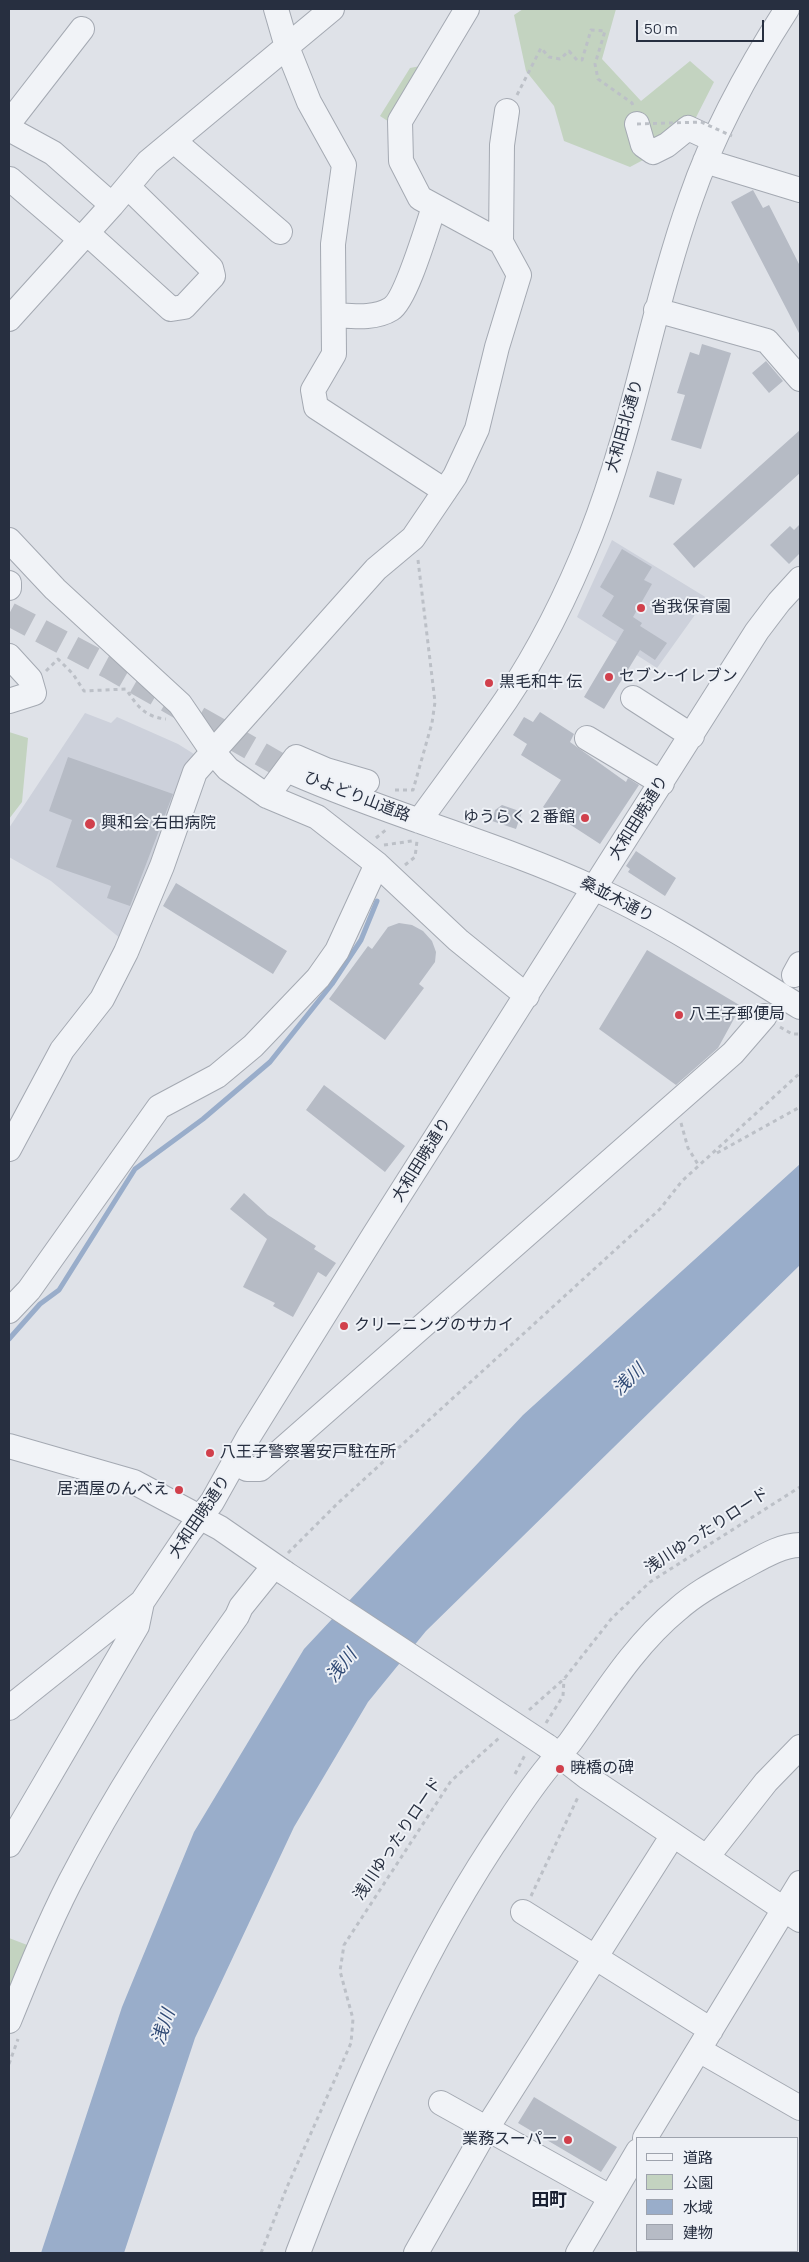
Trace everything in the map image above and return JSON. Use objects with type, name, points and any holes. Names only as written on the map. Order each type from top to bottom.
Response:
[{"type":"street","points":[[276,9],[287,47],[309,102],[344,165],[333,244],[334,354],[314,390],[316,407],[445,491]]},
{"type":"street","points":[[9,319],[128,187],[148,162],[332,9]]},
{"type":"street","points":[[467,9],[400,120],[401,161],[420,198],[434,207],[459,217],[501,242]]},
{"type":"street","name":"大和田北通り","points":[[418,831],[507,699],[561,605],[591,535],[612,474],[656,310],[690,198],[705,161],[723,138],[750,70],[787,9]]},
{"type":"street","points":[[9,123],[82,29]]},
{"type":"street","points":[[9,1149],[62,1050],[102,999],[118,968],[162,866],[195,772],[376,569],[414,538],[455,476],[477,429],[497,347],[519,275],[501,242],[502,145],[507,111]]},
{"type":"street","points":[[635,117],[643,145],[653,152],[667,145],[688,128],[723,138]]},
{"type":"street","points":[[9,129],[53,153],[112,205]]},
{"type":"street","points":[[174,141],[280,232]]},
{"type":"street","points":[[705,161],[800,190]]},
{"type":"street","points":[[14,192],[84,236],[171,309],[184,308],[212,276],[211,268],[128,187]]},
{"type":"street","points":[[334,315],[374,316],[392,309],[403,294],[434,207]]},
{"type":"street","points":[[656,310],[766,341],[800,379]]},
{"type":"street","points":[[9,540],[55,588],[180,704],[212,751],[228,769],[267,796],[318,817],[379,861],[458,940],[527,996]]},
{"type":"street","name":"大和田暁通り","points":[[9,1708],[142,1602],[236,1463],[249,1436],[757,631],[779,602],[800,579]]},
{"type":"street","points":[[9,583],[9,588]]},
{"type":"street","points":[[9,656],[30,679],[34,693],[9,701]]},
{"type":"street","points":[[633,698],[692,736]]},
{"type":"street","points":[[586,738],[662,783]]},
{"type":"street","points":[[267,796],[296,757],[326,770],[367,782]]},
{"type":"street","name":"ひよどり山道路","points":[[294,773],[418,831]]},
{"type":"street","name":"桑並木通り","points":[[418,831],[515,855],[595,888],[667,926],[800,1008]]},
{"type":"street","points":[[9,1311],[29,1290],[159,1107],[217,1076],[253,1046],[318,978],[337,951],[379,861]]},
{"type":"street","points":[[236,1463],[247,1469],[260,1469],[733,1053],[765,1016]]},
{"type":"street","points":[[9,1446],[134,1482],[220,1528],[281,1565],[553,1750],[587,1778],[792,1914]]},
{"type":"street","points":[[298,2253],[373,2066],[441,1933],[493,1845],[553,1750],[569,1744],[623,1667],[676,1610],[707,1587],[759,1560],[788,1547],[800,1545]]},
{"type":"street","points":[[9,2021],[55,1911],[119,1793],[164,1722],[237,1616],[241,1607],[281,1565]]},
{"type":"street","points":[[9,1845],[137,1626],[142,1602]]},
{"type":"street","points":[[707,1856],[766,1782],[800,1747]]},
{"type":"street","points":[[416,2253],[487,2128],[673,1834]]},
{"type":"street","points":[[646,2137],[711,2030],[792,1914],[800,1883]]},
{"type":"street","points":[[523,1912],[711,2030]]},
{"type":"street","points":[[699,2050],[800,2108]]},
{"type":"street","points":[[442,2103],[610,2197]]},
{"type":"street","points":[[578,2253],[636,2154]]},
{"type":"path","points":[[507,111],[525,82],[542,48],[549,56],[560,60],[569,51],[577,60],[582,60],[590,30],[605,31],[595,64],[598,79],[632,103],[635,117],[701,122],[723,138]]},
{"type":"path","points":[[413,790],[432,722],[435,702],[418,554],[414,538]]},
{"type":"path","points":[[32,684],[58,660],[73,674],[84,691],[126,689],[141,711],[149,716],[173,722]]},
{"type":"path","points":[[389,827],[379,861],[415,857],[418,831]]},
{"type":"path","points":[[792,1034],[800,1034]]},
{"type":"path","points":[[281,1565],[337,1504],[660,1208],[682,1181],[800,1073]]},
{"type":"path","points":[[677,1103],[688,1148],[699,1166]]},
{"type":"path","points":[[708,1158],[800,1107]]},
{"type":"path","name":"浅川ゆったりロード","points":[[522,1717],[564,1678],[612,1618],[650,1582],[800,1486]]},
{"type":"path","name":"浅川ゆったりロード","points":[[261,2253],[287,2187],[351,2043],[353,2019],[340,1971],[344,1945],[450,1781],[502,1736]]},
{"type":"path","points":[[523,1912],[587,1778]]},
{"type":"shaded area","name":"省我保育園","points":[[612,540],[707,598],[657,668],[577,617]]},
{"type":"shaded area","name":"興和会 右田病院","points":[[85,713],[111,723],[117,717],[178,744],[194,754],[186,766],[121,939],[51,881],[9,857],[9,828]]},
{"type":"green space","points":[[523,9],[616,9],[602,59],[641,101],[690,61],[714,82],[686,137],[630,167],[564,141],[554,106],[526,71],[514,15]]},
{"type":"green space","points":[[436,63],[400,129],[380,116],[410,68]]},
{"type":"green space","points":[[9,732],[28,738],[22,802],[9,819]]},
{"type":"green space","points":[[9,1938],[35,1948],[9,2010]]},
{"type":"water","name":"浅川","points":[[800,1164],[800,1265],[426,1631],[368,1702],[294,1827],[195,2038],[124,2253],[41,2253],[122,2007],[194,1832],[304,1649],[523,1415]]},
{"type":"building","points":[[753,190],[763,208],[769,205],[800,266],[800,335],[731,202]]},
{"type":"building","points":[[702,344],[731,353],[701,449],[671,440],[685,395],[677,393],[690,352],[699,355]]},
{"type":"building","points":[[766,361],[783,381],[769,393],[752,373]]},
{"type":"building","points":[[800,430],[800,473],[694,568],[673,544]]},
{"type":"building","points":[[657,471],[682,479],[674,505],[649,497]]},
{"type":"building","points":[[800,524],[800,553],[789,564],[770,545],[790,526],[794,530]]},
{"type":"building","points":[[622,549],[652,567],[644,580],[652,584],[633,617],[642,623],[640,626],[667,643],[655,660],[640,650],[604,709],[584,697],[624,630],[602,616],[614,596],[600,587]]},
{"type":"building","points":[[540,712],[574,734],[570,742],[626,782],[628,778],[639,785],[600,844],[543,807],[561,780],[521,755],[527,744],[513,735],[524,717],[533,722]]},
{"type":"building","points":[[68,757],[173,794],[130,906],[107,898],[111,886],[56,867],[72,820],[49,811]]},
{"type":"building","points":[[502,805],[522,812],[516,829],[492,821],[495,810]]},
{"type":"building","points":[[636,851],[676,878],[665,896],[628,872],[630,869],[626,866]]},
{"type":"building","points":[[176,883],[287,951],[273,974],[163,906]]},
{"type":"building","points":[[399,923],[412,925],[423,931],[432,941],[436,952],[435,962],[419,984],[424,988],[385,1040],[329,999],[368,946],[372,949],[388,927]]},
{"type":"building","points":[[647,950],[741,1006],[718,1048],[676,1085],[599,1029]]},
{"type":"building","points":[[324,1085],[405,1146],[385,1172],[306,1110]]},
{"type":"building","points":[[244,1193],[268,1215],[316,1246],[314,1249],[336,1263],[326,1277],[318,1272],[293,1317],[273,1306],[275,1303],[243,1287],[267,1239],[230,1209]]},
{"type":"building","points":[[534,2097],[617,2147],[601,2172],[518,2123]]},
{"type":"waterway","points":[[9,1339],[40,1304],[59,1290],[135,1169],[203,1119],[270,1062],[332,984],[361,940],[377,901]]},
{"type":"tunnel","points":[[9,614],[111,668],[294,773]]},
{"type":"place","name":"省我保育園","points":[[641,608]]},
{"type":"place","name":"セブン-イレブン","points":[[609,677]]},
{"type":"place","name":"黒毛和牛 伝","points":[[489,683]]},
{"type":"place","name":"ゆうらく２番館","points":[[585,818]]},
{"type":"place","name":"興和会 右田病院","points":[[90,824]]},
{"type":"place","name":"八王子郵便局","points":[[679,1015]]},
{"type":"place","name":"クリーニングのサカイ","points":[[344,1326]]},
{"type":"place","name":"八王子警察署安戸駐在所","points":[[210,1453]]},
{"type":"place","name":"居酒屋のんべえ","points":[[179,1490]]},
{"type":"place","name":"暁橋の碑","points":[[560,1769]]},
{"type":"place","name":"業務スーパー","points":[[568,2140]]},
{"type":"district","name":"田町","points":[[549,2201]]}]
